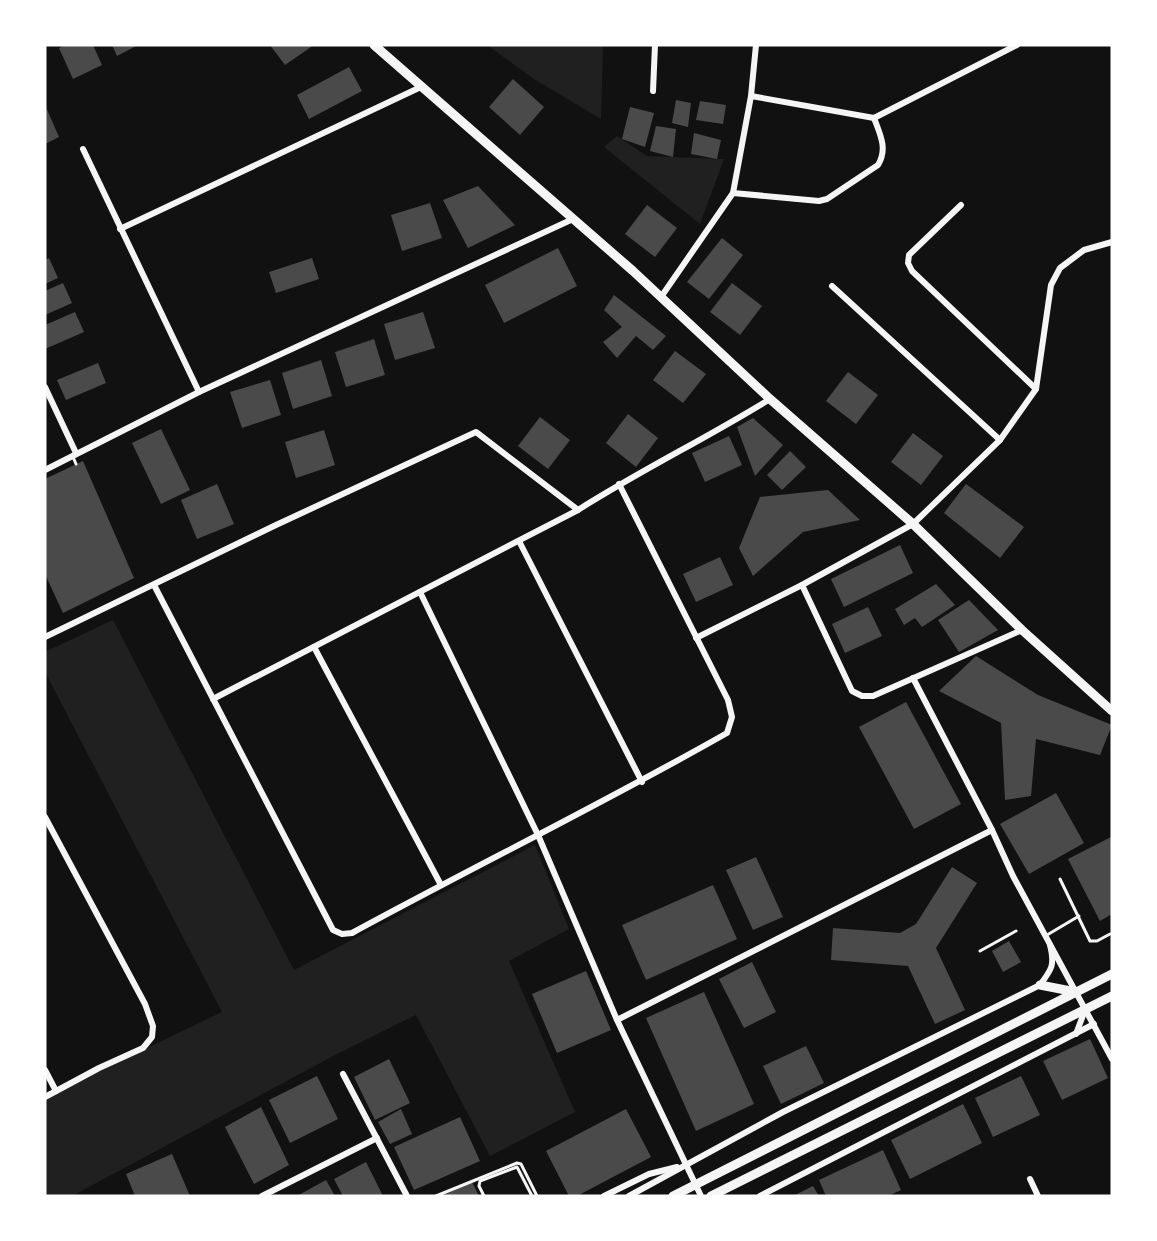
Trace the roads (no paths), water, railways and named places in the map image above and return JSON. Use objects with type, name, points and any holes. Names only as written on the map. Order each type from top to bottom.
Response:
[{"type":"main road","points":[[374,45],[661,297],[770,399],[913,524],[1022,630],[1112,711]]},
{"type":"main road","points":[[673,1196],[1112,974]]},
{"type":"main road","points":[[1040,985],[1076,992]]},
{"type":"main road","points":[[711,1196],[1112,996]]},
{"type":"street","points":[[653,91],[655,45]]},
{"type":"street","points":[[661,297],[733,193],[751,96],[756,45]]},
{"type":"street","points":[[751,96],[874,118],[1017,45]]},
{"type":"street","points":[[120,229],[423,86]]},
{"type":"street","points":[[733,193],[810,202],[827,199],[878,165],[882,159],[884,148],[874,118]]},
{"type":"street","points":[[83,149],[199,392]]},
{"type":"street","points":[[961,205],[909,255],[908,263],[912,271],[1036,388]]},
{"type":"street","points":[[45,470],[199,392],[573,219]]},
{"type":"street","points":[[696,638],[802,585],[913,524],[1000,440],[1036,388],[1051,285],[1060,268],[1084,250],[1112,242]]},
{"type":"street","points":[[832,286],[1000,440]]},
{"type":"street","points":[[45,387],[74,454]]},
{"type":"street","points":[[213,699],[578,510],[619,484],[770,399]]},
{"type":"street","points":[[45,637],[276,525],[476,432],[578,510]]},
{"type":"street","points":[[154,585],[333,930],[342,934],[352,933],[642,782],[727,733],[732,717],[728,700],[619,484]]},
{"type":"street","points":[[519,541],[642,782]]},
{"type":"street","points":[[802,585],[852,691],[862,696],[873,696],[1022,630]]},
{"type":"street","points":[[420,592],[538,835],[617,1020],[701,1196]]},
{"type":"street","points":[[314,647],[441,885]]},
{"type":"street","points":[[913,678],[1013,876],[1112,1059]]},
{"type":"street","points":[[45,818],[145,1004],[153,1026],[152,1036],[143,1048],[45,1096]]},
{"type":"street","points":[[617,1020],[992,831]]},
{"type":"street","points":[[629,1196],[783,1112],[1040,985],[1053,966],[1050,945]]},
{"type":"street","points":[[1076,1035],[1085,1009]]},
{"type":"street","points":[[759,1196],[1094,1024]]},
{"type":"street","points":[[45,1070],[56,1091]]},
{"type":"street","points":[[343,1074],[407,1196]]},
{"type":"street","points":[[262,1196],[377,1138]]},
{"type":"street","points":[[604,1196],[649,1173],[686,1165]]},
{"type":"street","points":[[1030,1179],[1038,1196]]},
{"type":"lane","points":[[74,454],[76,464]]},
{"type":"lane","points":[[1060,879],[1090,941],[1097,941],[1111,933],[1112,938]]},
{"type":"lane","points":[[1046,936],[1079,916]]},
{"type":"lane","points":[[980,951],[1016,931]]},
{"type":"lane","points":[[436,1196],[517,1162],[521,1164],[537,1196]]},
{"type":"lane","points":[[484,1196],[479,1186],[480,1181],[517,1167],[532,1196]]}]
